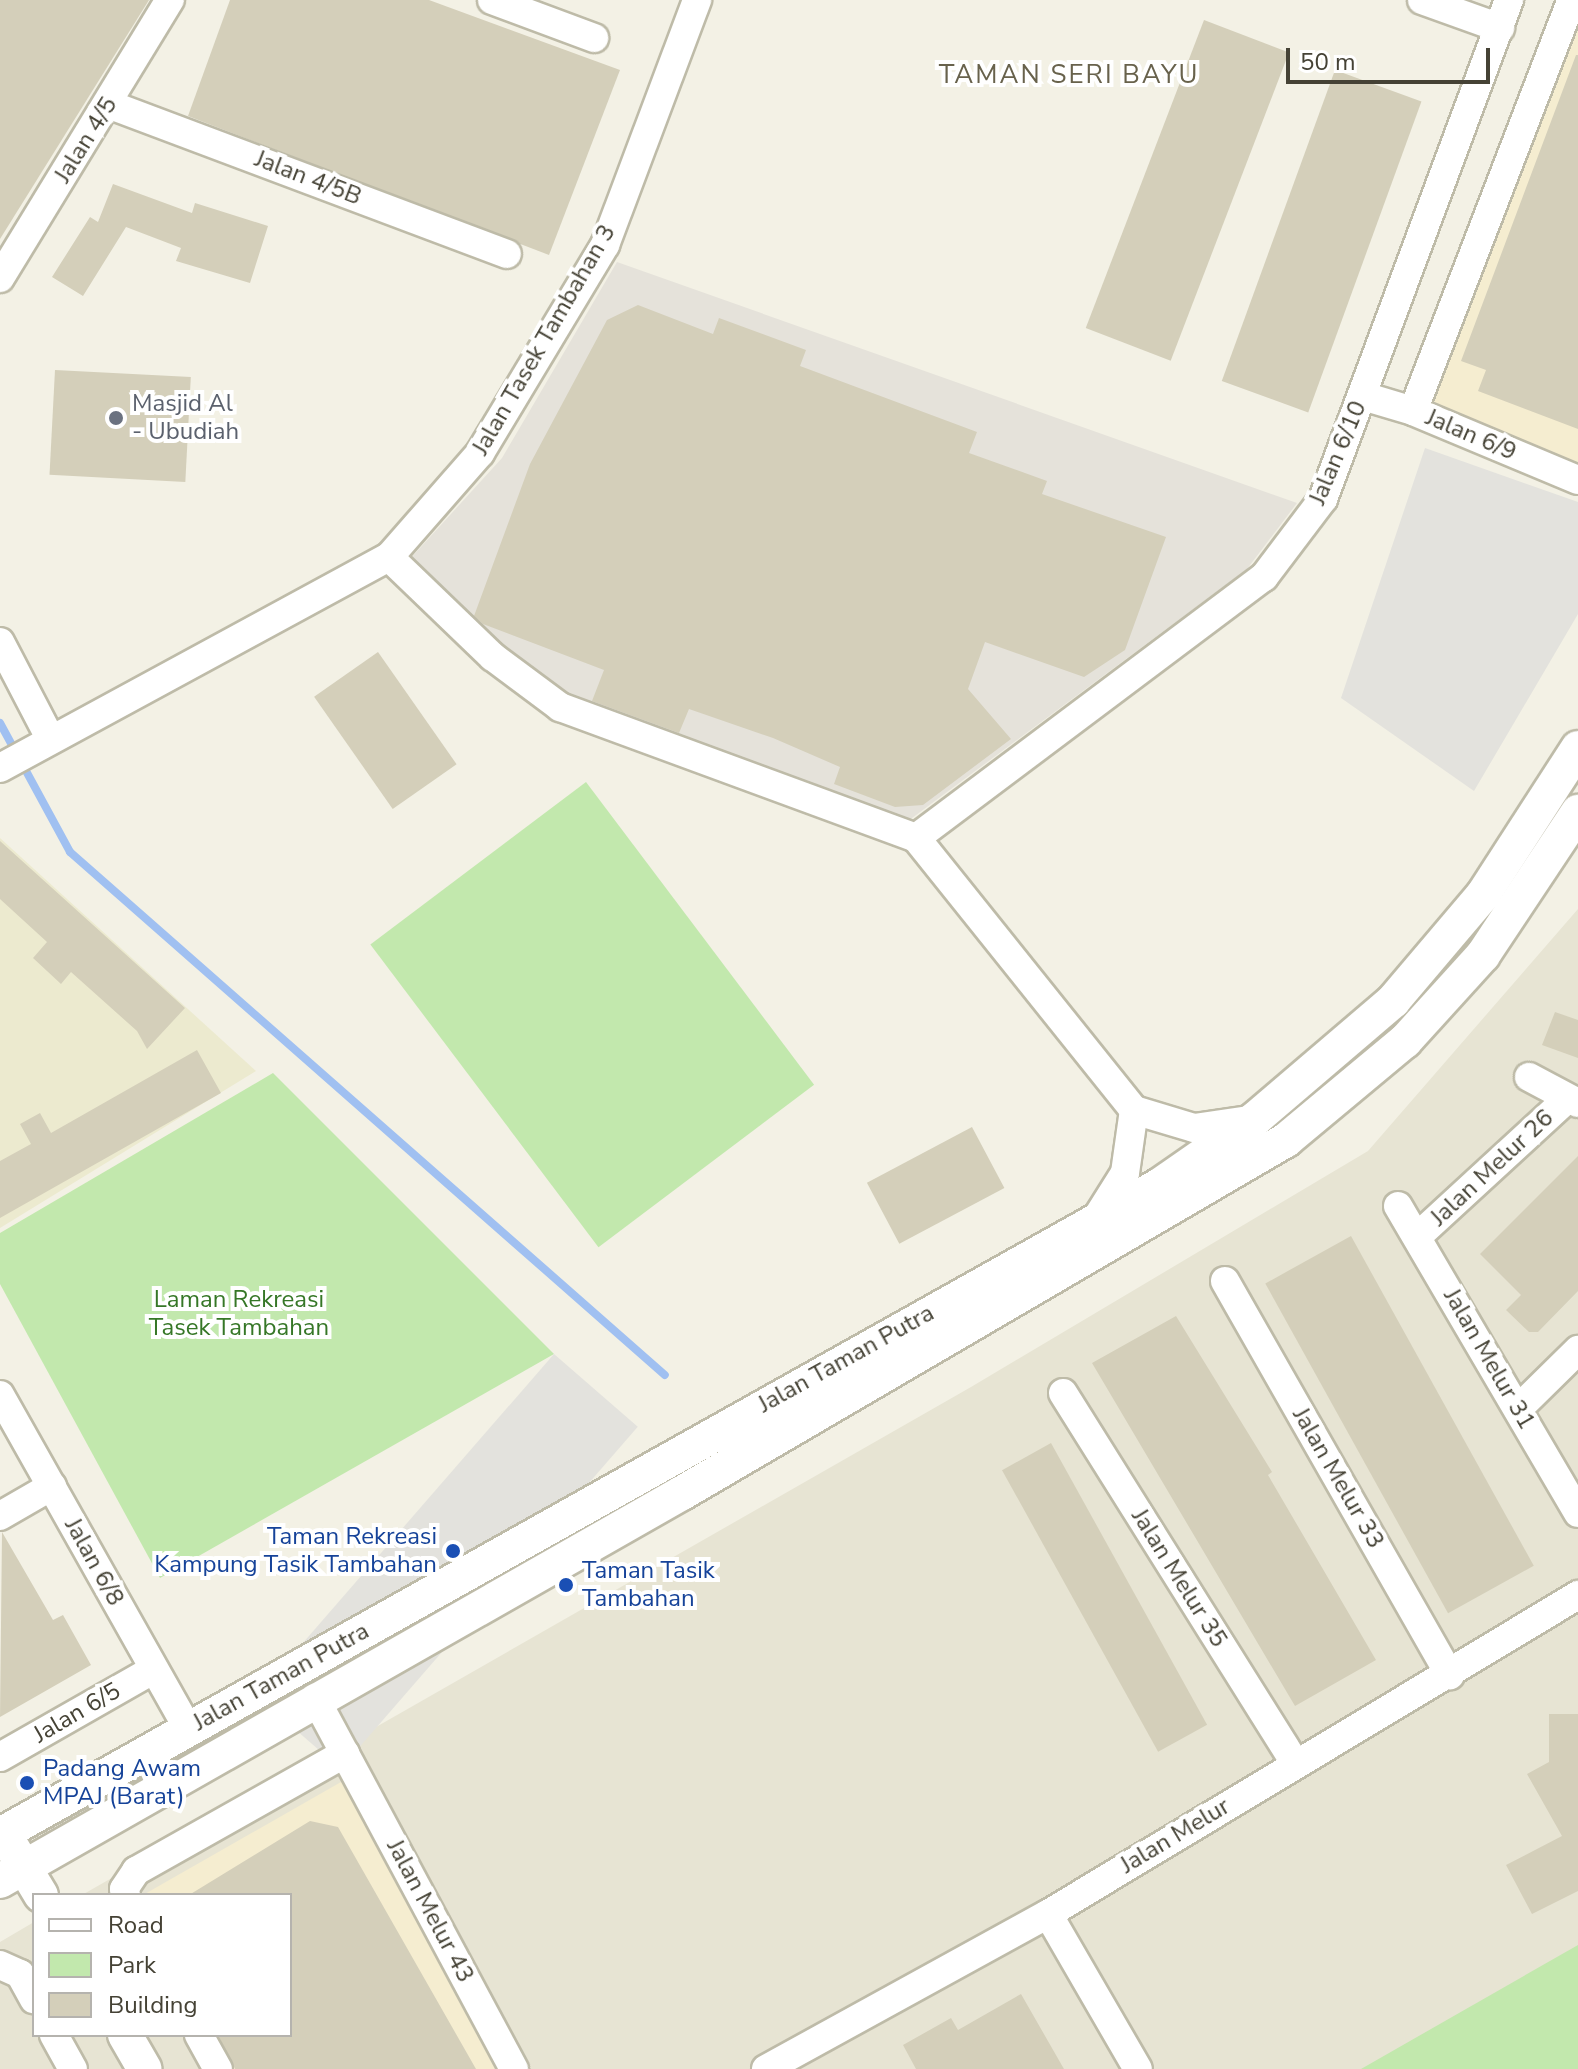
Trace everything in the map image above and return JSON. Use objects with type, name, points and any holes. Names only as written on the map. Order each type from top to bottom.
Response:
[{"type":"street","name":"Jalan 4/5","points":[[0,278],[170,0]]},
{"type":"street","points":[[492,0],[594,38]]},
{"type":"street","name":"Jalan Tasek Tambahan 3","points":[[0,768],[389,557],[480,453],[605,245],[697,0]]},
{"type":"street","points":[[1422,0],[1500,28]]},
{"type":"street","name":"Jalan 6/10","points":[[916,838],[1264,577],[1323,499],[1509,0]]},
{"type":"street","points":[[1413,411],[1572,0]]},
{"type":"street","name":"Jalan 4/5B","points":[[108,104],[507,254]]},
{"type":"street","name":"Jalan 6/9","points":[[1363,396],[1413,411],[1578,480]]},
{"type":"street","points":[[389,557],[493,657],[560,707],[916,838],[1134,1110],[1194,1128],[1255,1119]]},
{"type":"street","points":[[0,642],[40,744]]},
{"type":"street","name":"Jalan Taman Putra","points":[[2,1834],[1160,1185],[1255,1119],[1393,1001],[1483,895],[1578,748]]},
{"type":"street","name":"Jalan Taman Putra","points":[[12,1873],[315,1698],[682,1493],[1286,1140],[1405,1041],[1483,955],[1578,812]]},
{"type":"street","points":[[1529,1077],[1572,1101]]},
{"type":"street","name":"Jalan Melur 26","points":[[1418,1236],[1572,1101]]},
{"type":"street","points":[[1096,1219],[1125,1173],[1134,1110]]},
{"type":"street","name":"Jalan Melur 31","points":[[1398,1206],[1578,1513]]},
{"type":"street","name":"Jalan Melur 33","points":[[1225,1281],[1450,1675]]},
{"type":"street","points":[[1519,1408],[1578,1350]]},
{"type":"street","name":"Jalan Melur 35","points":[[1063,1393],[1295,1763]]},
{"type":"street","name":"Jalan 6/8","points":[[0,1395],[188,1729]]},
{"type":"street","points":[[664,1461],[682,1493]]},
{"type":"street","points":[[0,1516],[52,1486]]},
{"type":"street","name":"Jalan Melur","points":[[766,2069],[1048,1914],[1295,1763],[1450,1675],[1578,1595]]},
{"type":"street","name":"Jalan 6/5","points":[[0,1757],[154,1669]]},
{"type":"street","name":"Jalan Melur 43","points":[[315,1698],[514,2069]]},
{"type":"street","points":[[125,1893],[124,1889],[136,1871],[345,1753]]},
{"type":"street","points":[[2,1834],[12,1873],[38,1893]]},
{"type":"street","points":[[1048,1914],[1138,2069]]},
{"type":"street","points":[[0,1965],[20,1974],[32,1995]]},
{"type":"street","points":[[55,2037],[73,2069]]},
{"type":"street","points":[[126,2037],[145,2069]]},
{"type":"street","points":[[200,2037],[218,2069]]},
{"type":"shaded area","points":[[1578,14],[1578,471],[1427,405]]},
{"type":"shaded area","points":[[617,262],[1297,503],[1247,569],[904,824],[565,699],[496,646],[409,560],[502,458]]},
{"type":"shaded area","points":[[1425,448],[1578,502],[1578,614],[1474,791],[1341,698]]},
{"type":"shaded area","points":[[0,838],[256,1071],[0,1228]]},
{"type":"shaded area","points":[[1578,909],[1578,2069],[0,2069],[0,1942],[32,1923],[32,2037],[292,2037],[292,1893],[86,1893],[971,1387],[1368,1151]]},
{"type":"shaded area","points":[[554,1354],[638,1427],[341,1769],[257,1696]]},
{"type":"shaded area","points":[[348,1778],[502,2069],[230,2069],[213,2037],[292,2037],[292,1893],[147,1893]]},
{"type":"green space","points":[[586,782],[814,1085],[598,1247],[370,944]]},
{"type":"green space","name":"Laman Rekreasi Tasek Tambahan","points":[[273,1073],[554,1354],[160,1578],[0,1284],[0,1233]]},
{"type":"green space","points":[[1578,1945],[1578,2069],[1361,2069]]},
{"type":"building","points":[[0,0],[149,0],[0,239]]},
{"type":"building","points":[[230,0],[429,0],[620,70],[549,255],[188,116]]},
{"type":"building","points":[[1204,20],[1289,53],[1171,361],[1086,328]]},
{"type":"building","points":[[1576,55],[1578,429],[1478,391],[1486,370],[1461,361]]},
{"type":"building","points":[[1335,70],[1421,101],[1308,413],[1222,381]]},
{"type":"building","points":[[113,184],[192,213],[195,203],[268,226],[250,283],[176,261],[181,248],[126,227],[83,296],[52,277],[90,217],[98,222]]},
{"type":"building","points":[[638,305],[713,334],[719,318],[806,350],[800,366],[977,432],[969,453],[1047,481],[1042,494],[1166,537],[1125,650],[1084,677],[985,642],[968,689],[1011,739],[923,805],[895,807],[834,784],[840,767],[773,738],[689,709],[679,733],[592,701],[604,670],[483,624],[474,616],[530,464],[607,320]]},
{"type":"building","points":[[55,370],[191,377],[185,482],[50,475]]},
{"type":"building","points":[[378,652],[457,764],[393,809],[314,697]]},
{"type":"building","points":[[0,841],[185,1008],[147,1049],[137,1031],[71,972],[61,984],[33,958],[47,942],[0,899]]},
{"type":"building","points":[[1555,1012],[1578,1020],[1578,1058],[1542,1045]]},
{"type":"building","points":[[197,1050],[221,1093],[0,1218],[0,1161],[31,1144],[20,1124],[40,1113],[51,1133]]},
{"type":"building","points":[[972,1127],[1004,1188],[899,1244],[867,1183]]},
{"type":"building","points":[[1578,1156],[1578,1291],[1538,1332],[1529,1332],[1506,1310],[1521,1295],[1480,1254]]},
{"type":"building","points":[[1351,1236],[1534,1566],[1448,1613],[1265,1284]]},
{"type":"building","points":[[1176,1316],[1272,1472],[1268,1475],[1376,1660],[1295,1706],[1092,1363]]},
{"type":"building","points":[[1051,1443],[1207,1725],[1158,1752],[1002,1470]]},
{"type":"building","points":[[2,1532],[53,1620],[63,1615],[91,1665],[0,1717]]},
{"type":"building","points":[[1549,1714],[1578,1714],[1578,1891],[1532,1914],[1506,1865],[1562,1836],[1527,1774],[1549,1762]]},
{"type":"building","points":[[310,1821],[338,1827],[476,2069],[235,2069],[219,2037],[292,2037],[292,1893],[192,1893]]},
{"type":"building","points":[[1021,1994],[1064,2069],[916,2069],[903,2045],[951,2018],[958,2030]]},
{"type":"waterway","points":[[0,723],[70,852],[665,1375]]},
{"type":"place","name":"Masjid Al - Ubudiah","points":[[116,418]]},
{"type":"place","name":"Taman Rekreasi Kampung Tasik Tambahan","points":[[453,1551]]},
{"type":"place","name":"Taman Tasik Tambahan","points":[[566,1585]]},
{"type":"place","name":"Padang Awam MPAJ (Barat)","points":[[27,1783]]},
{"type":"district","name":"TAMAN SERI BAYU","points":[[1069,75]]}]
